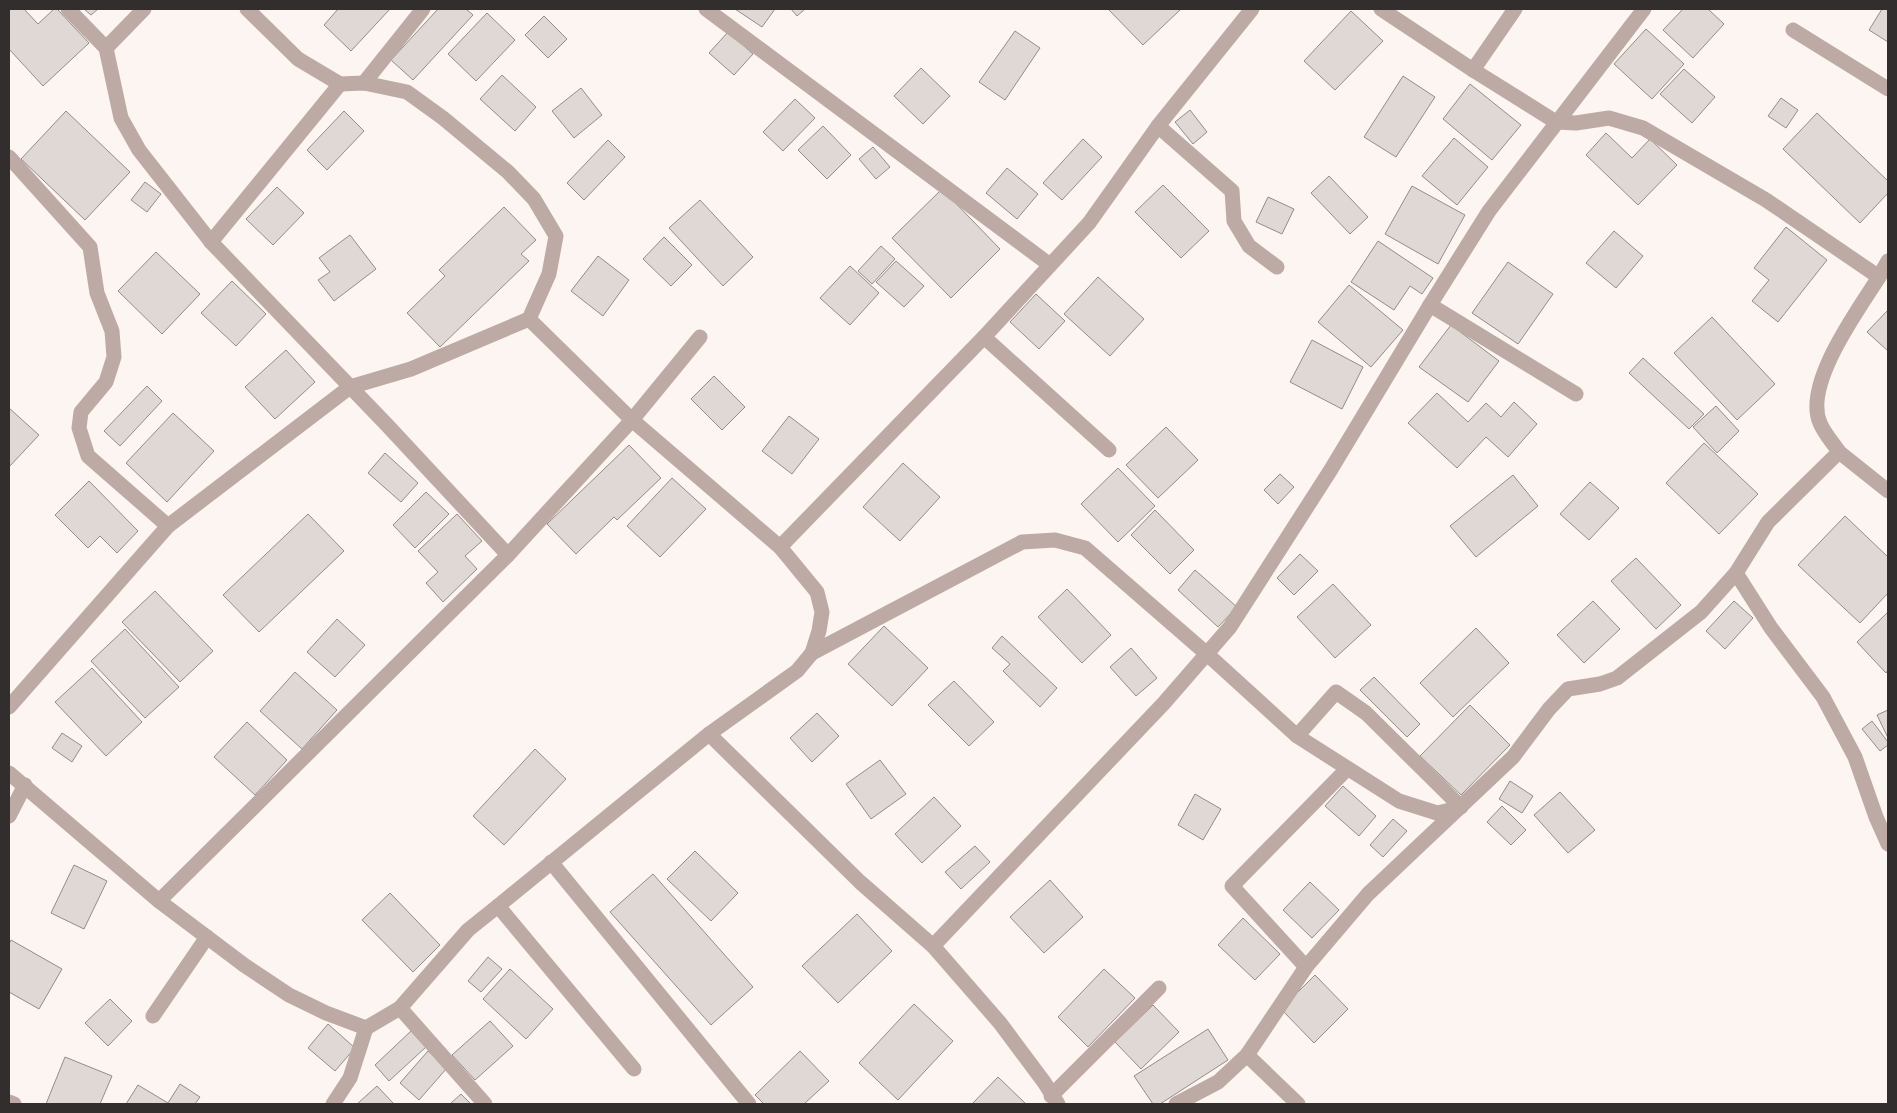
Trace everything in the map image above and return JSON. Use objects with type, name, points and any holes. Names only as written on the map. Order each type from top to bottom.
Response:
[{"type":"street","points":[[68,9],[106,48],[121,118],[139,150],[211,242],[508,555]]},
{"type":"street","points":[[106,48],[144,9]]},
{"type":"street","points":[[9,707],[168,526],[350,387],[411,369],[529,319],[549,274],[556,236],[534,199],[508,172],[443,118],[407,92],[364,83],[340,84],[298,59],[247,9]]},
{"type":"street","points":[[364,83],[423,9]]},
{"type":"street","points":[[706,9],[1050,265]]},
{"type":"street","points":[[780,547],[984,337],[1089,223],[1158,126],[1252,9]]},
{"type":"street","points":[[1381,9],[1556,122],[1576,123],[1609,118],[1643,128],[1766,200],[1879,277]]},
{"type":"street","points":[[1473,70],[1516,9]]},
{"type":"street","points":[[934,946],[1157,710],[1230,627],[1324,479],[1489,211],[1644,9]]},
{"type":"street","points":[[1793,30],[1888,89]]},
{"type":"street","points":[[211,242],[340,84]]},
{"type":"street","points":[[1158,126],[1232,191],[1234,221],[1249,246],[1277,267]]},
{"type":"street","points":[[9,158],[90,247],[97,293],[112,330],[114,357],[106,382],[81,412],[79,428],[88,456],[168,526]]},
{"type":"street","points":[[1888,261],[1841,337],[1821,379],[1817,401],[1819,422],[1839,452],[1888,491]]},
{"type":"street","points":[[1430,305],[1576,394]]},
{"type":"street","points":[[333,1104],[350,1078],[366,1028],[400,1008],[468,930],[709,734],[797,671],[812,653],[820,631],[822,612],[817,592],[780,547],[632,420],[529,319]]},
{"type":"street","points":[[159,901],[508,555],[632,420],[700,337]]},
{"type":"street","points":[[984,337],[1109,450]]},
{"type":"street","points":[[1176,1104],[1218,1082],[1247,1055],[1306,967],[1368,894],[1513,757],[1549,709],[1568,690],[1600,684],[1617,678],[1701,612],[1736,573],[1768,522],[1839,452]]},
{"type":"street","points":[[812,653],[1022,542],[1055,540],[1084,548],[1207,654],[1297,736],[1347,769],[1399,801],[1437,813],[1461,807]]},
{"type":"street","points":[[1736,573],[1771,628],[1822,697],[1855,757],[1876,817],[1888,844]]},
{"type":"street","points":[[1297,736],[1336,692],[1366,713],[1461,807]]},
{"type":"street","points":[[709,734],[860,882],[934,946],[1000,1023],[1044,1082],[1054,1100],[1159,988]]},
{"type":"street","points":[[1306,967],[1232,886],[1347,769]]},
{"type":"street","points":[[9,773],[159,901],[244,965],[290,995],[326,1013],[366,1028]]},
{"type":"street","points":[[9,816],[24,785]]},
{"type":"street","points":[[551,862],[748,1104]]},
{"type":"street","points":[[498,906],[634,1069]]},
{"type":"street","points":[[153,1016],[207,937]]},
{"type":"street","points":[[400,1008],[485,1104]]},
{"type":"street","points":[[1247,1055],[1298,1104]]},
{"type":"street","points":[[9,1102],[14,1104]]},
{"type":"building","points":[[9,9],[24,9],[38,24],[54,9],[57,9],[89,43],[43,86],[9,49]]},
{"type":"building","points":[[84,9],[98,9],[91,15]]},
{"type":"building","points":[[338,9],[390,9],[351,51],[324,25]]},
{"type":"building","points":[[438,9],[466,9],[473,15],[413,80],[391,60]]},
{"type":"building","points":[[735,9],[775,9],[762,27]]},
{"type":"building","points":[[791,9],[805,9],[797,16]]},
{"type":"building","points":[[1108,9],[1179,9],[1180,10],[1143,45]]},
{"type":"building","points":[[1683,9],[1708,9],[1724,24],[1693,58],[1663,30]]},
{"type":"building","points":[[1882,9],[1888,9],[1888,42],[1869,30]]},
{"type":"building","points":[[1351,11],[1383,41],[1335,90],[1304,61]]},
{"type":"building","points":[[487,13],[515,40],[476,81],[448,54]]},
{"type":"building","points":[[544,16],[567,39],[548,58],[525,35]]},
{"type":"building","points":[[1646,29],[1684,64],[1652,99],[1614,64]]},
{"type":"building","points":[[1015,31],[1040,48],[1005,100],[979,82]]},
{"type":"building","points":[[728,32],[753,54],[734,75],[709,53]]},
{"type":"building","points":[[921,68],[950,96],[923,124],[894,96]]},
{"type":"building","points":[[1684,69],[1715,97],[1692,123],[1660,94]]},
{"type":"building","points":[[502,75],[536,107],[515,131],[480,99]]},
{"type":"building","points":[[1403,76],[1435,97],[1396,157],[1364,137]]},
{"type":"building","points":[[1470,84],[1521,125],[1492,160],[1443,119]]},
{"type":"building","points":[[581,88],[602,115],[574,138],[552,111]]},
{"type":"building","points":[[1781,98],[1798,110],[1786,128],[1768,116]]},
{"type":"building","points":[[795,99],[815,118],[783,151],[763,132]]},
{"type":"building","points":[[1190,110],[1207,132],[1193,144],[1175,122]]},
{"type":"building","points":[[66,111],[130,172],[85,220],[21,159]]},
{"type":"building","points":[[344,111],[364,131],[327,170],[307,150]]},
{"type":"building","points":[[1817,113],[1888,181],[1888,193],[1860,223],[1783,149]]},
{"type":"building","points":[[823,126],[851,155],[827,179],[798,150]]},
{"type":"building","points":[[1606,133],[1632,158],[1650,139],[1677,165],[1638,205],[1586,155]]},
{"type":"building","points":[[1454,138],[1488,167],[1457,205],[1422,176]]},
{"type":"building","points":[[1083,139],[1102,157],[1062,200],[1043,183]]},
{"type":"building","points":[[608,140],[625,157],[584,200],[567,183]]},
{"type":"building","points":[[873,147],[890,167],[876,179],[859,159]]},
{"type":"building","points":[[1007,168],[1038,194],[1017,219],[986,193]]},
{"type":"building","points":[[1329,176],[1368,217],[1350,234],[1311,193]]},
{"type":"building","points":[[145,182],[161,194],[147,212],[131,200]]},
{"type":"building","points":[[1163,185],[1209,231],[1181,258],[1135,212]]},
{"type":"building","points":[[1412,186],[1465,215],[1438,264],[1385,234]]},
{"type":"building","points":[[277,187],[304,213],[273,245],[246,219]]},
{"type":"building","points":[[942,189],[1000,249],[951,298],[892,238]]},
{"type":"building","points":[[1268,197],[1294,209],[1282,234],[1256,222]]},
{"type":"building","points":[[700,200],[753,257],[723,286],[669,228]]},
{"type":"building","points":[[504,207],[536,240],[521,254],[529,261],[440,347],[407,313],[445,276],[439,270]]},
{"type":"building","points":[[1786,227],[1827,260],[1778,322],[1752,301],[1769,280],[1754,268]]},
{"type":"building","points":[[1614,231],[1643,256],[1616,288],[1586,263]]},
{"type":"building","points":[[350,235],[376,269],[334,301],[318,280],[330,272],[319,258]]},
{"type":"building","points":[[664,237],[692,265],[671,286],[643,259]]},
{"type":"building","points":[[1378,241],[1433,278],[1422,294],[1410,286],[1394,310],[1351,282]]},
{"type":"building","points":[[881,246],[895,259],[872,284],[858,271]]},
{"type":"building","points":[[156,252],[200,294],[162,334],[118,291]]},
{"type":"building","points":[[598,256],[629,280],[603,316],[571,291]]},
{"type":"building","points":[[896,261],[924,286],[904,307],[876,282]]},
{"type":"building","points":[[1508,262],[1553,294],[1518,344],[1472,313]]},
{"type":"building","points":[[850,266],[879,293],[850,325],[820,298]]},
{"type":"building","points":[[1098,277],[1144,319],[1110,356],[1064,314]]},
{"type":"building","points":[[232,281],[266,314],[236,346],[201,313]]},
{"type":"building","points":[[1349,285],[1403,330],[1371,367],[1318,322]]},
{"type":"building","points":[[1036,294],[1065,321],[1039,349],[1010,322]]},
{"type":"building","points":[[1888,310],[1888,351],[1867,332]]},
{"type":"building","points":[[1712,317],[1775,384],[1737,420],[1674,353]]},
{"type":"building","points":[[1451,325],[1499,361],[1468,402],[1419,367]]},
{"type":"building","points":[[1312,340],[1363,367],[1342,409],[1290,382]]},
{"type":"building","points":[[286,350],[315,382],[275,419],[245,387]]},
{"type":"building","points":[[1643,358],[1704,414],[1689,429],[1629,373]]},
{"type":"building","points":[[714,376],[745,407],[722,430],[691,399]]},
{"type":"building","points":[[147,386],[162,401],[120,446],[104,431]]},
{"type":"building","points":[[1437,393],[1468,422],[1486,403],[1501,417],[1514,402],[1537,424],[1508,457],[1486,437],[1457,468],[1408,423]]},
{"type":"building","points":[[1716,406],[1739,431],[1717,453],[1693,427]]},
{"type":"building","points":[[9,408],[39,435],[9,467]]},
{"type":"building","points":[[173,413],[214,451],[167,502],[126,463]]},
{"type":"building","points":[[789,416],[819,439],[792,474],[762,451]]},
{"type":"building","points":[[1166,427],[1198,460],[1158,498],[1126,465]]},
{"type":"building","points":[[1704,443],[1758,494],[1719,534],[1666,483]]},
{"type":"building","points":[[629,445],[661,478],[617,520],[614,517],[576,554],[547,524]]},
{"type":"building","points":[[385,453],[418,483],[401,502],[368,473]]},
{"type":"building","points":[[903,463],[940,497],[900,541],[863,507]]},
{"type":"building","points":[[1118,468],[1155,506],[1118,542],[1081,504]]},
{"type":"building","points":[[1280,474],[1294,487],[1278,504],[1264,490]]},
{"type":"building","points":[[1513,475],[1538,506],[1476,557],[1450,526]]},
{"type":"building","points":[[672,478],[706,509],[660,557],[627,526]]},
{"type":"building","points":[[89,481],[138,531],[117,553],[100,536],[88,548],[55,515]]},
{"type":"building","points":[[1590,482],[1619,508],[1589,540],[1560,514]]},
{"type":"building","points":[[426,492],[449,514],[415,548],[393,525]]},
{"type":"building","points":[[1155,510],[1194,550],[1170,574],[1131,535]]},
{"type":"building","points":[[308,514],[344,551],[259,632],[223,595]]},
{"type":"building","points":[[457,514],[482,541],[465,556],[477,569],[443,602],[426,583],[438,572],[418,551]]},
{"type":"building","points":[[1845,516],[1888,557],[1888,593],[1860,623],[1798,565]]},
{"type":"building","points":[[1300,554],[1318,571],[1294,595],[1277,578]]},
{"type":"building","points":[[1636,558],[1681,605],[1656,629],[1611,581]]},
{"type":"building","points":[[1195,570],[1237,607],[1218,627],[1178,590]]},
{"type":"building","points":[[1333,584],[1371,625],[1335,658],[1297,617]]},
{"type":"building","points":[[1067,589],[1111,635],[1082,663],[1038,617]]},
{"type":"building","points":[[155,591],[213,651],[180,682],[122,622]]},
{"type":"building","points":[[1593,601],[1620,629],[1584,663],[1557,635]]},
{"type":"building","points":[[1734,601],[1753,618],[1725,649],[1706,631]]},
{"type":"building","points":[[1888,612],[1888,670],[1886,673],[1857,642]]},
{"type":"building","points":[[337,619],[365,645],[335,677],[307,652]]},
{"type":"building","points":[[884,626],[928,668],[892,706],[848,664]]},
{"type":"building","points":[[1476,628],[1509,663],[1453,717],[1420,683]]},
{"type":"building","points":[[125,629],[179,687],[145,718],[91,661]]},
{"type":"building","points":[[1002,636],[1057,688],[1040,707],[1003,671],[1010,664],[992,648]]},
{"type":"building","points":[[1131,648],[1157,678],[1136,696],[1110,667]]},
{"type":"building","points":[[92,668],[142,722],[106,756],[55,702]]},
{"type":"building","points":[[295,672],[337,710],[302,749],[260,711]]},
{"type":"building","points":[[1374,677],[1420,724],[1407,737],[1360,690]]},
{"type":"building","points":[[954,681],[994,722],[969,746],[928,705]]},
{"type":"building","points":[[1470,705],[1510,745],[1461,795],[1420,756]]},
{"type":"building","points":[[1888,710],[1888,738],[1877,715]]},
{"type":"building","points":[[817,713],[839,736],[812,762],[790,738]]},
{"type":"building","points":[[1872,721],[1888,742],[1888,745],[1880,751],[1862,729]]},
{"type":"building","points":[[247,722],[287,760],[255,795],[214,757]]},
{"type":"building","points":[[62,733],[82,746],[72,762],[52,748]]},
{"type":"building","points":[[535,749],[566,779],[504,845],[473,816]]},
{"type":"building","points":[[880,760],[906,794],[871,819],[846,784]]},
{"type":"building","points":[[1510,781],[1533,796],[1522,813],[1499,799]]},
{"type":"building","points":[[1343,786],[1376,816],[1359,836],[1325,806]]},
{"type":"building","points":[[1560,792],[1595,830],[1568,853],[1534,815]]},
{"type":"building","points":[[1195,794],[1221,809],[1203,840],[1178,825]]},
{"type":"building","points":[[934,797],[961,826],[922,863],[895,834]]},
{"type":"building","points":[[1502,806],[1526,830],[1511,845],[1487,822]]},
{"type":"building","points":[[1393,819],[1407,831],[1383,857],[1370,845]]},
{"type":"building","points":[[975,846],[990,862],[961,889],[945,872]]},
{"type":"building","points":[[695,851],[738,893],[711,921],[667,879]]},
{"type":"building","points":[[74,865],[107,881],[84,929],[51,913]]},
{"type":"building","points":[[653,874],[753,987],[711,1025],[610,912]]},
{"type":"building","points":[[1050,880],[1083,917],[1044,953],[1010,917]]},
{"type":"building","points":[[1310,882],[1339,910],[1312,938],[1283,910]]},
{"type":"building","points":[[390,893],[440,945],[413,972],[362,920]]},
{"type":"building","points":[[857,914],[892,951],[838,1003],[802,966]]},
{"type":"building","points":[[1243,918],[1280,954],[1255,980],[1218,945]]},
{"type":"building","points":[[11,940],[62,969],[39,1009],[9,992],[9,944]]},
{"type":"building","points":[[488,957],[502,969],[481,992],[468,981]]},
{"type":"building","points":[[510,969],[553,1009],[526,1039],[483,999]]},
{"type":"building","points":[[1104,969],[1135,998],[1088,1047],[1058,1017]]},
{"type":"building","points":[[1315,975],[1348,1009],[1314,1043],[1281,1009]]},
{"type":"building","points":[[110,999],[132,1021],[108,1046],[85,1023]]},
{"type":"building","points":[[914,1004],[953,1041],[898,1100],[859,1063]]},
{"type":"building","points":[[1153,1005],[1179,1032],[1141,1069],[1115,1042]]},
{"type":"building","points":[[490,1021],[513,1046],[475,1080],[452,1055]]},
{"type":"building","points":[[328,1024],[355,1048],[335,1071],[308,1048]]},
{"type":"building","points":[[1208,1029],[1228,1060],[1160,1104],[1153,1104],[1134,1076]]},
{"type":"building","points":[[411,1031],[426,1047],[389,1081],[375,1065]]},
{"type":"building","points":[[428,1051],[447,1068],[419,1100],[400,1083]]},
{"type":"building","points":[[800,1051],[829,1081],[804,1104],[764,1104],[755,1095]]},
{"type":"building","points":[[65,1057],[112,1076],[100,1104],[46,1104]]},
{"type":"building","points":[[998,1077],[1026,1104],[972,1104]]},
{"type":"building","points":[[180,1084],[200,1097],[195,1104],[126,1104],[138,1085],[168,1103]]},
{"type":"building","points":[[377,1086],[394,1104],[357,1104]]},
{"type":"building","points":[[461,1094],[471,1104],[450,1104]]}]
